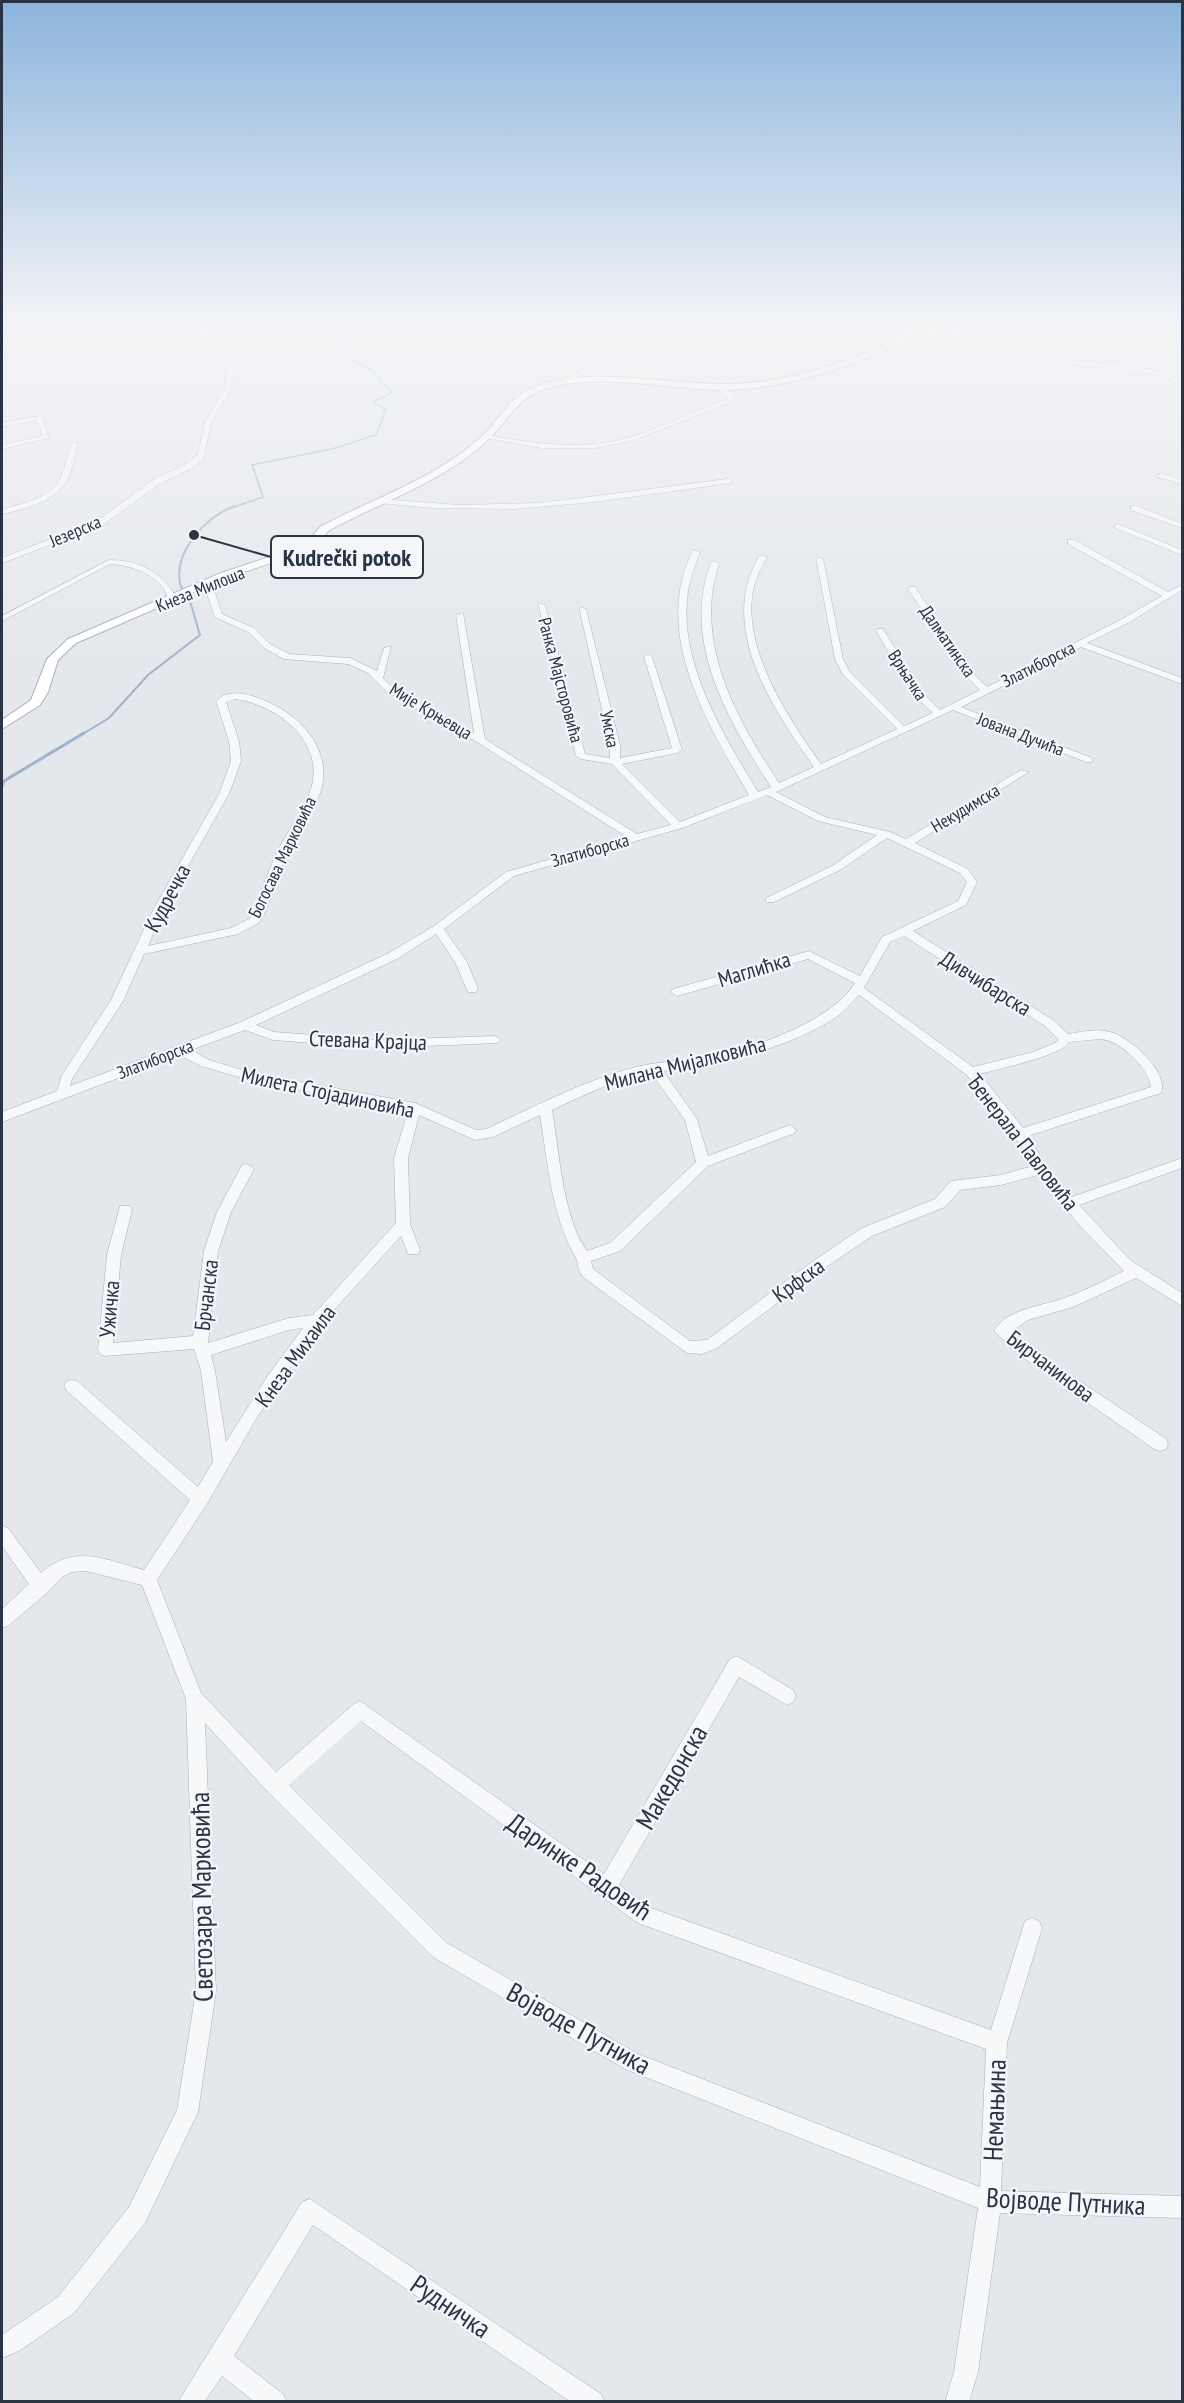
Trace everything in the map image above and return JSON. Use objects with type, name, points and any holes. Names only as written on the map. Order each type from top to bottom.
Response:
[{"type":"street","points":[[2,447],[40,439]]},
{"type":"street","name":"Језерска","points":[[2,561],[100,523],[156,482],[190,465],[201,456],[204,439]]},
{"type":"street","name":"Кнеза Милоша","points":[[2,724],[36,702],[53,659],[60,649],[95,629],[225,576],[309,547],[324,529],[453,464],[483,439]]},
{"type":"street","points":[[499,439],[553,448],[614,443],[631,439]]},
{"type":"street","points":[[2,512],[48,497],[56,490],[63,480],[75,445]]},
{"type":"street","points":[[1161,475],[1182,482]]},
{"type":"street","points":[[379,501],[418,506],[484,509],[541,506],[728,481]]},
{"type":"street","points":[[2,505],[13,508]]},
{"type":"street","points":[[1134,508],[1182,526]]},
{"type":"street","points":[[1118,526],[1182,553]]},
{"type":"street","points":[[1071,542],[1167,595]]},
{"type":"street","points":[[696,552],[690,568],[682,608],[684,636],[713,720],[755,796]]},
{"type":"street","points":[[763,556],[750,584],[747,597],[749,623],[756,652],[790,727],[819,768]]},
{"type":"street","points":[[819,560],[840,659],[846,673],[902,729]]},
{"type":"street","name":"Мије Крњевца","points":[[2,620],[109,562],[124,563],[186,593],[211,593],[218,615],[225,621],[251,630],[267,646],[287,657],[350,661],[379,678],[389,689],[480,740],[634,837]]},
{"type":"street","points":[[715,563],[707,592],[705,616],[711,650],[731,710],[773,790]]},
{"type":"street","name":"Златиборска","points":[[2,1117],[244,1024],[393,956],[438,928],[510,874],[678,826],[773,790],[986,691],[1125,621],[1182,587]]},
{"type":"street","name":"Далматинска","points":[[912,589],[970,675],[986,691]]},
{"type":"street","name":"Ранка Мајсторовића","points":[[541,605],[581,756],[615,762]]},
{"type":"street","name":"Умска","points":[[582,609],[615,745],[615,762],[678,826]]},
{"type":"street","points":[[459,615],[480,740]]},
{"type":"street","name":"Врњачка","points":[[880,631],[918,694],[939,714]]},
{"type":"street","points":[[1079,643],[1182,681]]},
{"type":"street","points":[[379,678],[388,648]]},
{"type":"street","points":[[615,762],[677,750],[648,657]]},
{"type":"street","name":"Богосава Марковића","points":[[140,951],[246,927],[256,920],[284,850],[311,800],[319,772],[315,754],[292,720],[270,706],[235,694],[228,696]]},
{"type":"street","name":"Кудречка","points":[[62,1095],[66,1078],[117,1001],[158,910],[224,794],[236,761],[221,701],[228,696]]},
{"type":"street","name":"Јована Дучића","points":[[953,707],[1089,760]]},
{"type":"street","name":"Некудимска","points":[[907,843],[1024,772]]},
{"type":"street","name":"Милана Мијалковића","points":[[475,1135],[488,1134],[603,1081],[631,1072],[724,1058],[758,1048],[833,1014],[860,985],[886,940],[962,903],[972,882],[964,871],[886,834],[822,819],[773,790]]},
{"type":"street","points":[[770,900],[836,867],[886,834]]},
{"type":"street","points":[[438,928],[461,962],[472,989]]},
{"type":"street","name":"Дивчибарска","points":[[904,931],[1049,1023],[1065,1040]]},
{"type":"street","name":"Маглићка","points":[[678,992],[809,954],[860,985]]},
{"type":"street","name":"Ђенерала Павловића","points":[[860,985],[971,1072],[1020,1134],[1041,1169],[1125,1264],[1182,1300]]},
{"type":"street","name":"Стевана Крајца","points":[[244,1024],[273,1036],[378,1044],[494,1040]]},
{"type":"street","points":[[971,1072],[1036,1055],[1062,1046],[1065,1040],[1101,1035],[1120,1040],[1156,1077],[1157,1090],[1020,1134]]},
{"type":"street","name":"Милета Стојадиновића","points":[[180,1050],[205,1063],[249,1076],[415,1108],[475,1135]]},
{"type":"street","points":[[655,1069],[691,1119],[703,1163]]},
{"type":"street","name":"Крфска","points":[[545,1107],[566,1220],[577,1251],[584,1258],[582,1266],[687,1347],[702,1348],[712,1344],[814,1268],[867,1232],[940,1203],[956,1185],[1001,1180],[1041,1169]]},
{"type":"street","points":[[413,1250],[403,1224],[400,1158],[415,1108]]},
{"type":"street","points":[[584,1258],[615,1247],[703,1163],[790,1130]]},
{"type":"street","points":[[1069,1203],[1182,1163]]},
{"type":"street","name":"Брчанска","points":[[220,1463],[202,1346],[211,1251],[224,1212],[248,1169]]},
{"type":"street","name":"Ужичка","points":[[125,1210],[114,1255],[105,1350],[202,1346]]},
{"type":"street","name":"Кнеза Михаила","points":[[148,1579],[201,1499],[220,1463],[317,1320],[403,1224]]},
{"type":"street","name":"Бирчанинова","points":[[1137,1271],[1068,1303],[1023,1315],[1000,1331],[1023,1350],[1160,1444]]},
{"type":"street","points":[[202,1346],[289,1324],[317,1320]]},
{"type":"street","points":[[72,1386],[201,1499]]},
{"type":"street","points":[[2,1533],[41,1587]]},
{"type":"street","points":[[2,1620],[56,1571],[70,1564],[86,1563],[148,1579]]},
{"type":"street","name":"Војводе Путника","points":[[148,1579],[195,1699],[275,1785],[440,1950],[632,2062],[990,2202],[1182,2207]]},
{"type":"street","name":"Македонска","points":[[606,1889],[736,1665],[787,1696]]},
{"type":"street","name":"Светозара Марковића","points":[[2,2346],[11,2343],[66,2305],[137,2215],[187,2112],[207,1991],[195,1699]]},
{"type":"street","name":"Даринке Радовић","points":[[275,1785],[360,1710],[645,1916],[997,2043]]},
{"type":"street","name":"Немањина","points":[[957,2402],[966,2372],[990,2202],[997,2043],[1032,1928]]},
{"type":"street","name":"Рудничка","points":[[219,2359],[310,2210],[593,2402]]},
{"type":"street","points":[[190,2402],[219,2359],[275,2402]]},
{"type":"waterway","points":[[231,508],[263,497],[252,465],[332,449],[363,439]]},
{"type":"waterway","points":[[81,735],[109,718],[148,675],[200,635],[191,604],[180,583],[179,571],[182,558],[187,547],[204,526],[235,506]]},
{"type":"waterway","points":[[2,786],[4,781],[84,733]]},
{"type":"place","name":"Kudrečki potok","points":[[194,535]]}]
